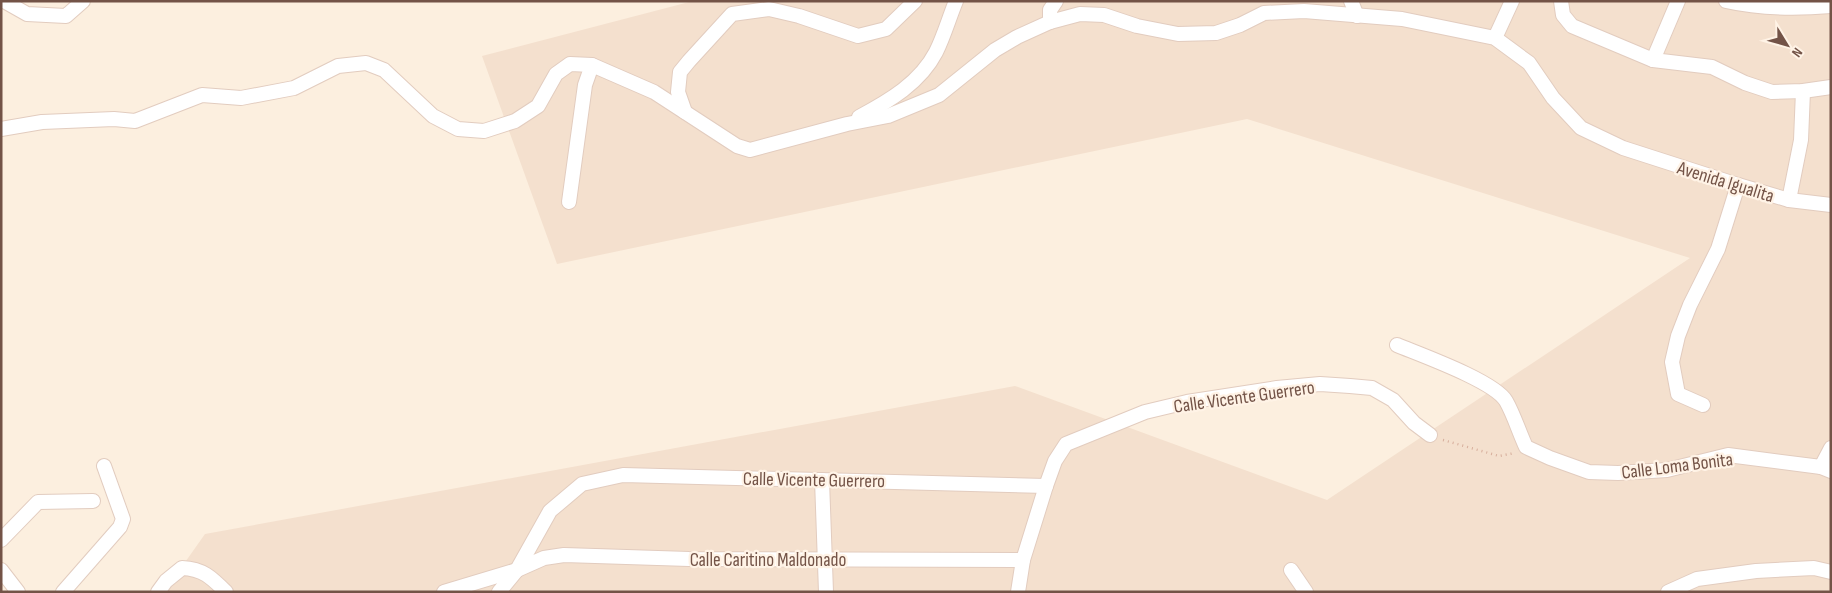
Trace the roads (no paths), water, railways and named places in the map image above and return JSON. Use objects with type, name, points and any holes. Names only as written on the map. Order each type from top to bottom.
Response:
[{"type":"street","points":[[4,1],[27,14],[66,16],[83,1]]},
{"type":"street","points":[[684,112],[678,92],[680,72],[688,60],[732,14],[769,9],[799,16],[858,36],[886,29],[916,1]]},
{"type":"street","points":[[847,124],[889,101],[917,79],[936,53],[956,1]]},
{"type":"street","points":[[1050,22],[1050,10],[1056,1]]},
{"type":"street","points":[[1351,1],[1357,16]]},
{"type":"street","points":[[1,129],[42,122],[134,120],[202,95],[241,98],[294,88],[338,66],[366,62],[384,70],[433,116],[458,128],[484,131],[515,121],[538,106],[556,74],[570,64],[592,64],[654,92],[737,146],[750,150],[847,124],[888,116],[939,95],[995,50],[1017,37],[1050,22],[1080,14],[1104,15],[1137,26],[1178,34],[1216,33],[1240,25],[1264,13],[1304,11],[1402,19],[1495,38],[1512,1]]},
{"type":"street","points":[[1653,60],[1678,1]]},
{"type":"street","points":[[1726,1],[1744,5],[1799,9],[1831,6]]},
{"type":"street","points":[[1562,8],[1572,26],[1612,42],[1634,54],[1653,60],[1712,67],[1745,83],[1772,92],[1803,92],[1831,87]]},
{"type":"street","name":"Avenida Igualita","points":[[1495,38],[1529,63],[1553,98],[1581,128],[1623,148],[1738,185],[1789,200],[1831,205]]},
{"type":"street","points":[[569,202],[585,85],[592,64]]},
{"type":"street","points":[[1789,200],[1801,140],[1803,92]]},
{"type":"street","points":[[1703,405],[1678,394],[1672,362],[1678,336],[1690,305],[1718,249],[1738,185]]},
{"type":"street","name":"Calle Loma Bonita","points":[[1397,346],[1448,366],[1487,386],[1505,400],[1526,447],[1550,458],[1590,472],[1618,473],[1667,470],[1728,455],[1826,469]]},
{"type":"street","name":"Calle Vicente Guerrero","points":[[517,570],[550,511],[582,484],[624,476],[1046,486],[1055,461],[1066,444],[1145,412],[1196,401],[1277,388],[1320,384],[1372,388],[1393,400],[1414,423],[1430,436]]},
{"type":"street","points":[[1826,469],[1831,448]]},
{"type":"street","points":[[63,592],[120,527],[123,519],[104,466]]},
{"type":"street","points":[[822,480],[826,592]]},
{"type":"street","points":[[1018,592],[1023,560],[1046,486]]},
{"type":"street","points":[[1,540],[38,502],[93,501]]},
{"type":"street","name":"Calle Caritino Maldonado","points":[[444,592],[517,570],[544,558],[564,556],[689,559],[1023,560]]},
{"type":"street","points":[[158,592],[166,581],[182,568],[196,569],[210,576],[226,592]]},
{"type":"street","points":[[1668,592],[1697,579],[1756,571],[1814,568],[1831,572]]},
{"type":"street","points":[[1,570],[18,592]]},
{"type":"street","points":[[498,592],[517,570]]},
{"type":"street","points":[[1291,570],[1306,592]]}]
